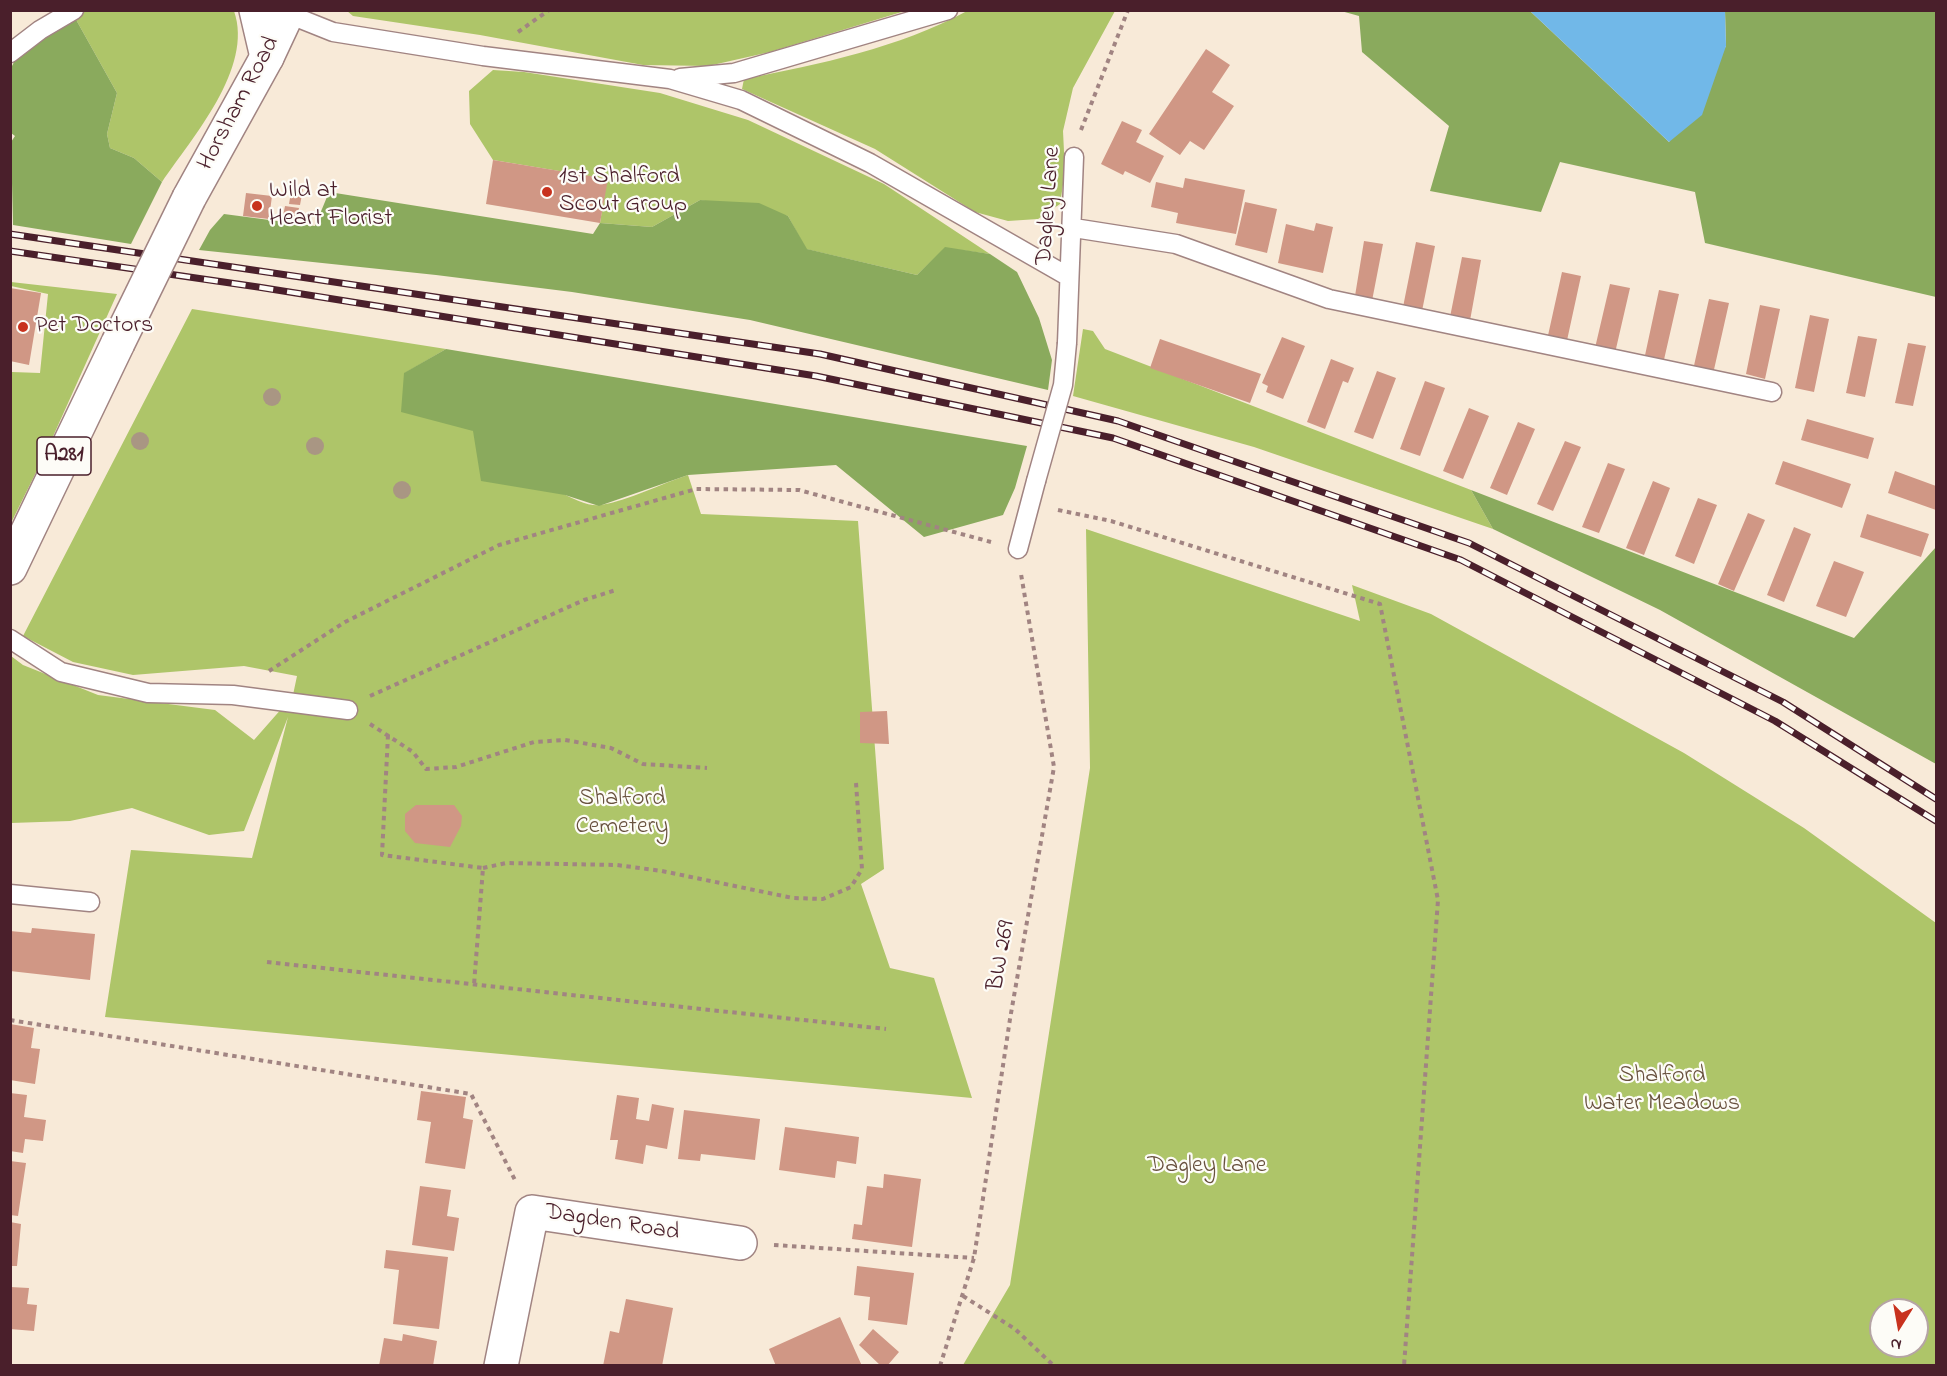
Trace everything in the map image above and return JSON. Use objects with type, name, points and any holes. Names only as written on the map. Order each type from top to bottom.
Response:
[{"type":"main road","points":[[256,10],[267,57]]},
{"type":"main road","name":"Horsham Road","points":[[10,568],[189,198],[267,57],[289,12]]},
{"type":"main road","name":"Dagden Road","points":[[501,1365],[532,1212],[740,1243]]},
{"type":"lane","points":[[10,53],[40,30],[74,10]]},
{"type":"lane","points":[[670,79],[734,73],[948,10]]},
{"type":"lane","points":[[289,12],[317,28],[377,40],[670,79],[741,100],[870,163],[1069,277]]},
{"type":"lane","name":"Dagley Lane","points":[[1018,549],[1028,504],[1063,385],[1074,228],[1074,157]]},
{"type":"lane","points":[[1074,228],[1176,244],[1329,299],[1773,392]]},
{"type":"lane","points":[[10,639],[61,672],[148,693],[233,695],[348,710]]},
{"type":"lane","points":[[10,894],[90,902]]},
{"type":"path","name":"Dagley Lane","points":[[1074,157],[1084,118],[1128,10]]},
{"type":"path","points":[[233,695],[345,622],[499,545],[696,489],[799,490],[1018,549]]},
{"type":"path","points":[[1028,504],[1111,521],[1380,604],[1438,900],[1404,1365]]},
{"type":"path","name":"BW 269","points":[[940,1365],[974,1258],[1010,1019],[1054,767],[1018,549]]},
{"type":"path","points":[[616,590],[584,600],[375,692],[348,710],[413,752],[426,769],[456,767],[534,742],[565,740],[611,748],[643,764],[707,768]]},
{"type":"path","points":[[388,735],[382,855],[483,868],[506,863],[617,865],[662,871],[793,898],[823,899],[850,887],[862,868],[856,783]]},
{"type":"path","points":[[474,985],[483,868]]},
{"type":"path","points":[[267,962],[886,1029]]},
{"type":"path","points":[[10,1020],[471,1094],[532,1212]]},
{"type":"path","points":[[740,1243],[974,1258]]},
{"type":"path","points":[[963,1296],[1015,1329],[1054,1365]]},
{"type":"green space","points":[[89,10],[234,11],[238,33],[235,56],[228,79],[203,124],[162,182],[134,158],[110,148],[107,134],[117,93],[74,16]]},
{"type":"green space","points":[[347,11],[905,11],[770,52],[708,66],[643,65],[480,35],[353,16]]},
{"type":"green space","points":[[967,11],[1115,11],[1073,88],[1063,131],[1065,172],[1060,204],[1038,219],[1008,221],[975,212],[875,149],[742,89],[744,79],[830,61],[886,45],[941,24]]},
{"type":"green space","points":[[1341,11],[1530,11],[1669,142],[1726,46],[1725,11],[1936,11],[1936,297],[1705,243],[1695,192],[1560,162],[1541,212],[1430,191],[1449,126],[1362,52],[1359,16]]},
{"type":"green space","points":[[74,16],[117,93],[107,134],[110,148],[134,158],[162,182],[131,244],[13,225],[11,142],[15,136],[11,133],[11,68],[14,62]]},
{"type":"green space","points":[[493,70],[524,72],[660,93],[748,120],[884,184],[990,254],[945,248],[917,275],[806,249],[788,216],[700,200],[652,227],[600,223],[607,179],[493,160],[470,124],[469,91]]},
{"type":"green space","points":[[329,192],[593,234],[600,223],[652,227],[700,200],[759,203],[788,216],[807,249],[917,275],[945,247],[990,254],[1017,272],[1039,318],[1052,360],[1048,390],[750,320],[572,292],[199,250],[210,230],[224,214],[315,226]]},
{"type":"green space","points":[[11,282],[117,294],[46,452],[11,523],[12,372],[40,373],[48,294],[11,286]]},
{"type":"green space","name":"Shalford Cemetery","points":[[192,309],[446,349],[405,373],[471,429],[531,474],[583,502],[601,505],[612,503],[688,475],[701,514],[858,521],[884,869],[861,884],[890,968],[934,978],[972,1098],[105,1017],[131,850],[252,858],[288,717],[244,831],[209,835],[132,808],[70,821],[11,823],[11,656],[23,665],[98,695],[215,710],[254,740],[283,707],[290,709],[297,676],[244,666],[133,675],[73,662],[23,636]]},
{"type":"green space","points":[[1083,329],[1093,331],[1105,349],[1471,490],[1493,529],[1254,447],[1073,396]]},
{"type":"green space","points":[[446,349],[1027,446],[1015,488],[1003,515],[924,537],[836,465],[688,475],[599,506],[565,495],[481,481],[473,431],[401,412],[404,373]]},
{"type":"green space","points":[[1471,490],[1854,638],[1936,547],[1936,764],[1660,610],[1493,529]]},
{"type":"green space","name":"Shalford Water Meadows","points":[[1086,529],[1360,621],[1352,585],[1431,614],[1684,753],[1804,828],[1936,923],[1936,1365],[963,1365],[1010,1285],[1090,768]]},
{"type":"water","points":[[1530,11],[1725,11],[1726,46],[1702,115],[1669,142]]},
{"type":"building","points":[[1206,49],[1230,65],[1212,92],[1234,106],[1204,150],[1190,141],[1180,155],[1149,134]]},
{"type":"building","points":[[1122,121],[1142,130],[1136,142],[1164,156],[1150,183],[1125,171],[1123,175],[1101,164]]},
{"type":"building","name":"1st Shalford Scout Group","points":[[493,160],[608,179],[600,223],[486,204]]},
{"type":"building","points":[[1185,178],[1245,190],[1236,234],[1176,223],[1178,213],[1151,207],[1156,182],[1183,188]]},
{"type":"building","points":[[292,186],[303,189],[300,205],[289,204]]},
{"type":"building","name":"Wild at Heart Florist","points":[[246,193],[272,196],[269,219],[243,216]]},
{"type":"building","points":[[1245,202],[1277,209],[1267,253],[1235,245]]},
{"type":"building","points":[[285,206],[299,208],[296,224],[282,221]]},
{"type":"building","points":[[1316,223],[1333,227],[1323,273],[1278,263],[1286,224],[1314,231]]},
{"type":"building","points":[[1364,241],[1383,244],[1371,306],[1354,302]]},
{"type":"building","points":[[1416,242],[1435,246],[1421,316],[1402,312]]},
{"type":"building","points":[[1462,257],[1481,260],[1469,326],[1449,322]]},
{"type":"building","points":[[1562,272],[1581,276],[1566,345],[1547,340]]},
{"type":"building","points":[[1610,284],[1630,288],[1615,353],[1595,348]]},
{"type":"building","name":"Pet Doctors","points":[[10,288],[41,293],[29,365],[10,361]]},
{"type":"building","points":[[1659,290],[1679,294],[1663,364],[1644,360]]},
{"type":"building","points":[[1709,299],[1729,303],[1713,374],[1693,370]]},
{"type":"building","points":[[1760,305],[1780,309],[1765,379],[1746,374]]},
{"type":"building","points":[[1810,315],[1829,319],[1814,392],[1795,388]]},
{"type":"building","points":[[1858,336],[1877,339],[1865,397],[1846,393]]},
{"type":"building","points":[[1282,337],[1305,346],[1283,399],[1266,392],[1268,386],[1262,383]]},
{"type":"building","points":[[1160,339],[1261,374],[1250,403],[1150,368]]},
{"type":"building","points":[[1908,343],[1926,346],[1913,406],[1895,403]]},
{"type":"building","points":[[1331,359],[1354,368],[1348,383],[1343,381],[1325,429],[1307,422]]},
{"type":"building","points":[[1377,371],[1396,378],[1373,439],[1354,432]]},
{"type":"building","points":[[1425,381],[1445,388],[1420,456],[1400,449]]},
{"type":"building","points":[[1469,408],[1489,416],[1463,479],[1443,471]]},
{"type":"building","points":[[1807,419],[1874,438],[1868,459],[1801,440]]},
{"type":"building","points":[[1518,422],[1535,429],[1507,495],[1490,488]]},
{"type":"building","points":[[1565,441],[1581,447],[1553,511],[1537,504]]},
{"type":"building","points":[[1783,461],[1851,484],[1842,508],[1775,484]]},
{"type":"building","points":[[1608,463],[1625,469],[1599,533],[1582,527]]},
{"type":"building","points":[[1895,471],[1936,486],[1936,510],[1888,493]]},
{"type":"building","points":[[1653,481],[1670,488],[1644,555],[1626,548]]},
{"type":"building","points":[[1698,498],[1717,505],[1694,564],[1675,556]]},
{"type":"building","points":[[1748,513],[1765,520],[1734,591],[1718,584]]},
{"type":"building","points":[[1867,514],[1929,534],[1921,557],[1860,537]]},
{"type":"building","points":[[1794,527],[1811,534],[1784,602],[1767,595]]},
{"type":"building","points":[[1834,561],[1864,572],[1846,617],[1816,606]]},
{"type":"building","points":[[887,711],[889,744],[860,743],[860,712]]},
{"type":"building","points":[[416,805],[454,805],[462,816],[461,826],[450,847],[415,843],[405,831],[405,814]]},
{"type":"building","points":[[32,928],[95,934],[90,980],[10,971],[10,931],[31,933]]},
{"type":"building","points":[[10,1024],[34,1028],[31,1048],[40,1049],[35,1084],[10,1080]]},
{"type":"building","points":[[421,1091],[466,1097],[463,1118],[473,1120],[465,1169],[425,1163],[431,1122],[417,1120]]},
{"type":"building","points":[[10,1093],[27,1095],[24,1117],[46,1120],[43,1141],[25,1139],[23,1153],[10,1151]]},
{"type":"building","points":[[617,1095],[639,1098],[636,1119],[649,1121],[652,1104],[674,1108],[667,1149],[646,1145],[643,1164],[615,1159],[618,1140],[610,1140]]},
{"type":"building","points":[[684,1110],[760,1119],[755,1160],[701,1154],[700,1161],[678,1159]]},
{"type":"building","points":[[785,1127],[859,1137],[856,1164],[837,1161],[835,1178],[779,1170]]},
{"type":"building","points":[[10,1161],[26,1163],[18,1216],[10,1215]]},
{"type":"building","points":[[884,1174],[921,1179],[912,1247],[852,1239],[854,1224],[862,1225],[867,1186],[883,1188]]},
{"type":"building","points":[[420,1186],[451,1190],[447,1216],[459,1218],[454,1251],[412,1245]]},
{"type":"building","points":[[10,1222],[21,1224],[17,1266],[10,1266]]},
{"type":"building","points":[[386,1250],[448,1257],[439,1329],[393,1324],[399,1270],[384,1268]]},
{"type":"building","points":[[857,1266],[914,1273],[907,1325],[868,1320],[870,1297],[854,1295]]},
{"type":"building","points":[[10,1287],[29,1288],[27,1304],[37,1305],[34,1331],[10,1329]]},
{"type":"building","points":[[626,1299],[673,1308],[662,1366],[603,1366],[610,1331],[619,1333]]},
{"type":"building","points":[[840,1317],[862,1366],[776,1366],[769,1349]]},
{"type":"building","points":[[873,1329],[899,1352],[887,1366],[881,1366],[859,1345]]},
{"type":"building","points":[[403,1334],[437,1341],[433,1366],[379,1366],[384,1338],[402,1341]]},
{"type":"railway","points":[[10,234],[820,354],[1118,421],[1469,543],[1783,702],[1936,799]]},
{"type":"railway","points":[[10,251],[258,287],[816,376],[1113,438],[1461,560],[1775,721],[1936,821]]},
{"type":"place","name":"1st Shalford Scout Group","points":[[547,192]]},
{"type":"place","name":"Wild at Heart Florist","points":[[257,206]]},
{"type":"place","name":"Pet Doctors","points":[[23,327]]}]
